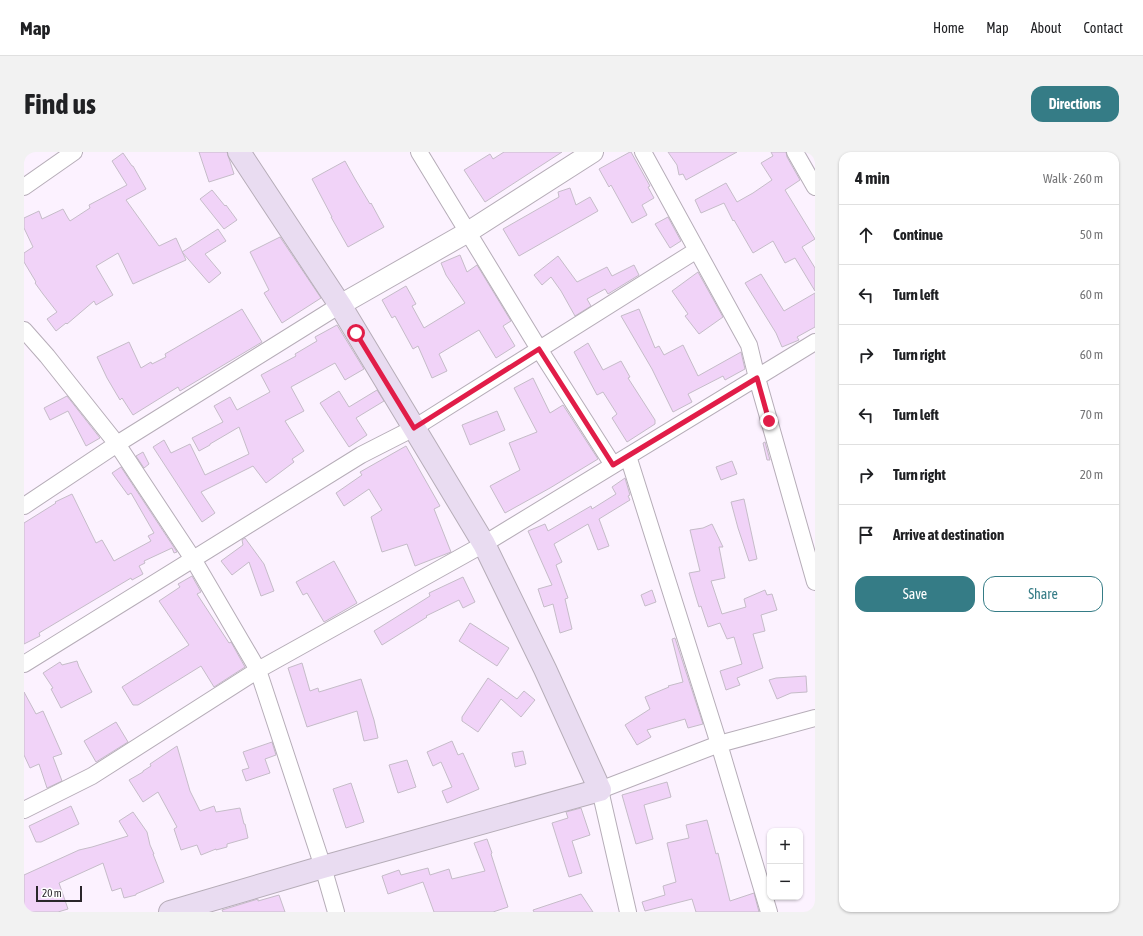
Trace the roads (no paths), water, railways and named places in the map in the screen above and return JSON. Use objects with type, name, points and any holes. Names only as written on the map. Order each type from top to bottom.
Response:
[{"type":"main road","points":[[170,912],[323,867],[600,790],[545,669],[484,544],[340,306],[239,152]]},
{"type":"street","points":[[24,187],[74,152]]},
{"type":"street","points":[[418,152],[539,349],[613,465]]},
{"type":"street","points":[[24,506],[117,444],[340,306],[468,232],[593,152]]},
{"type":"street","points":[[643,152],[749,345],[815,582]]},
{"type":"street","points":[[795,152],[815,187]]},
{"type":"street","points":[[24,664],[361,455],[414,428],[697,250]]},
{"type":"street","points":[[24,330],[47,356],[117,444],[193,560],[258,670],[323,867],[336,912]]},
{"type":"street","points":[[24,810],[92,776],[258,670],[484,544],[815,342]]},
{"type":"street","points":[[628,456],[720,744],[769,912]]},
{"type":"street","points":[[628,912],[600,790],[720,744],[815,718]]}]
